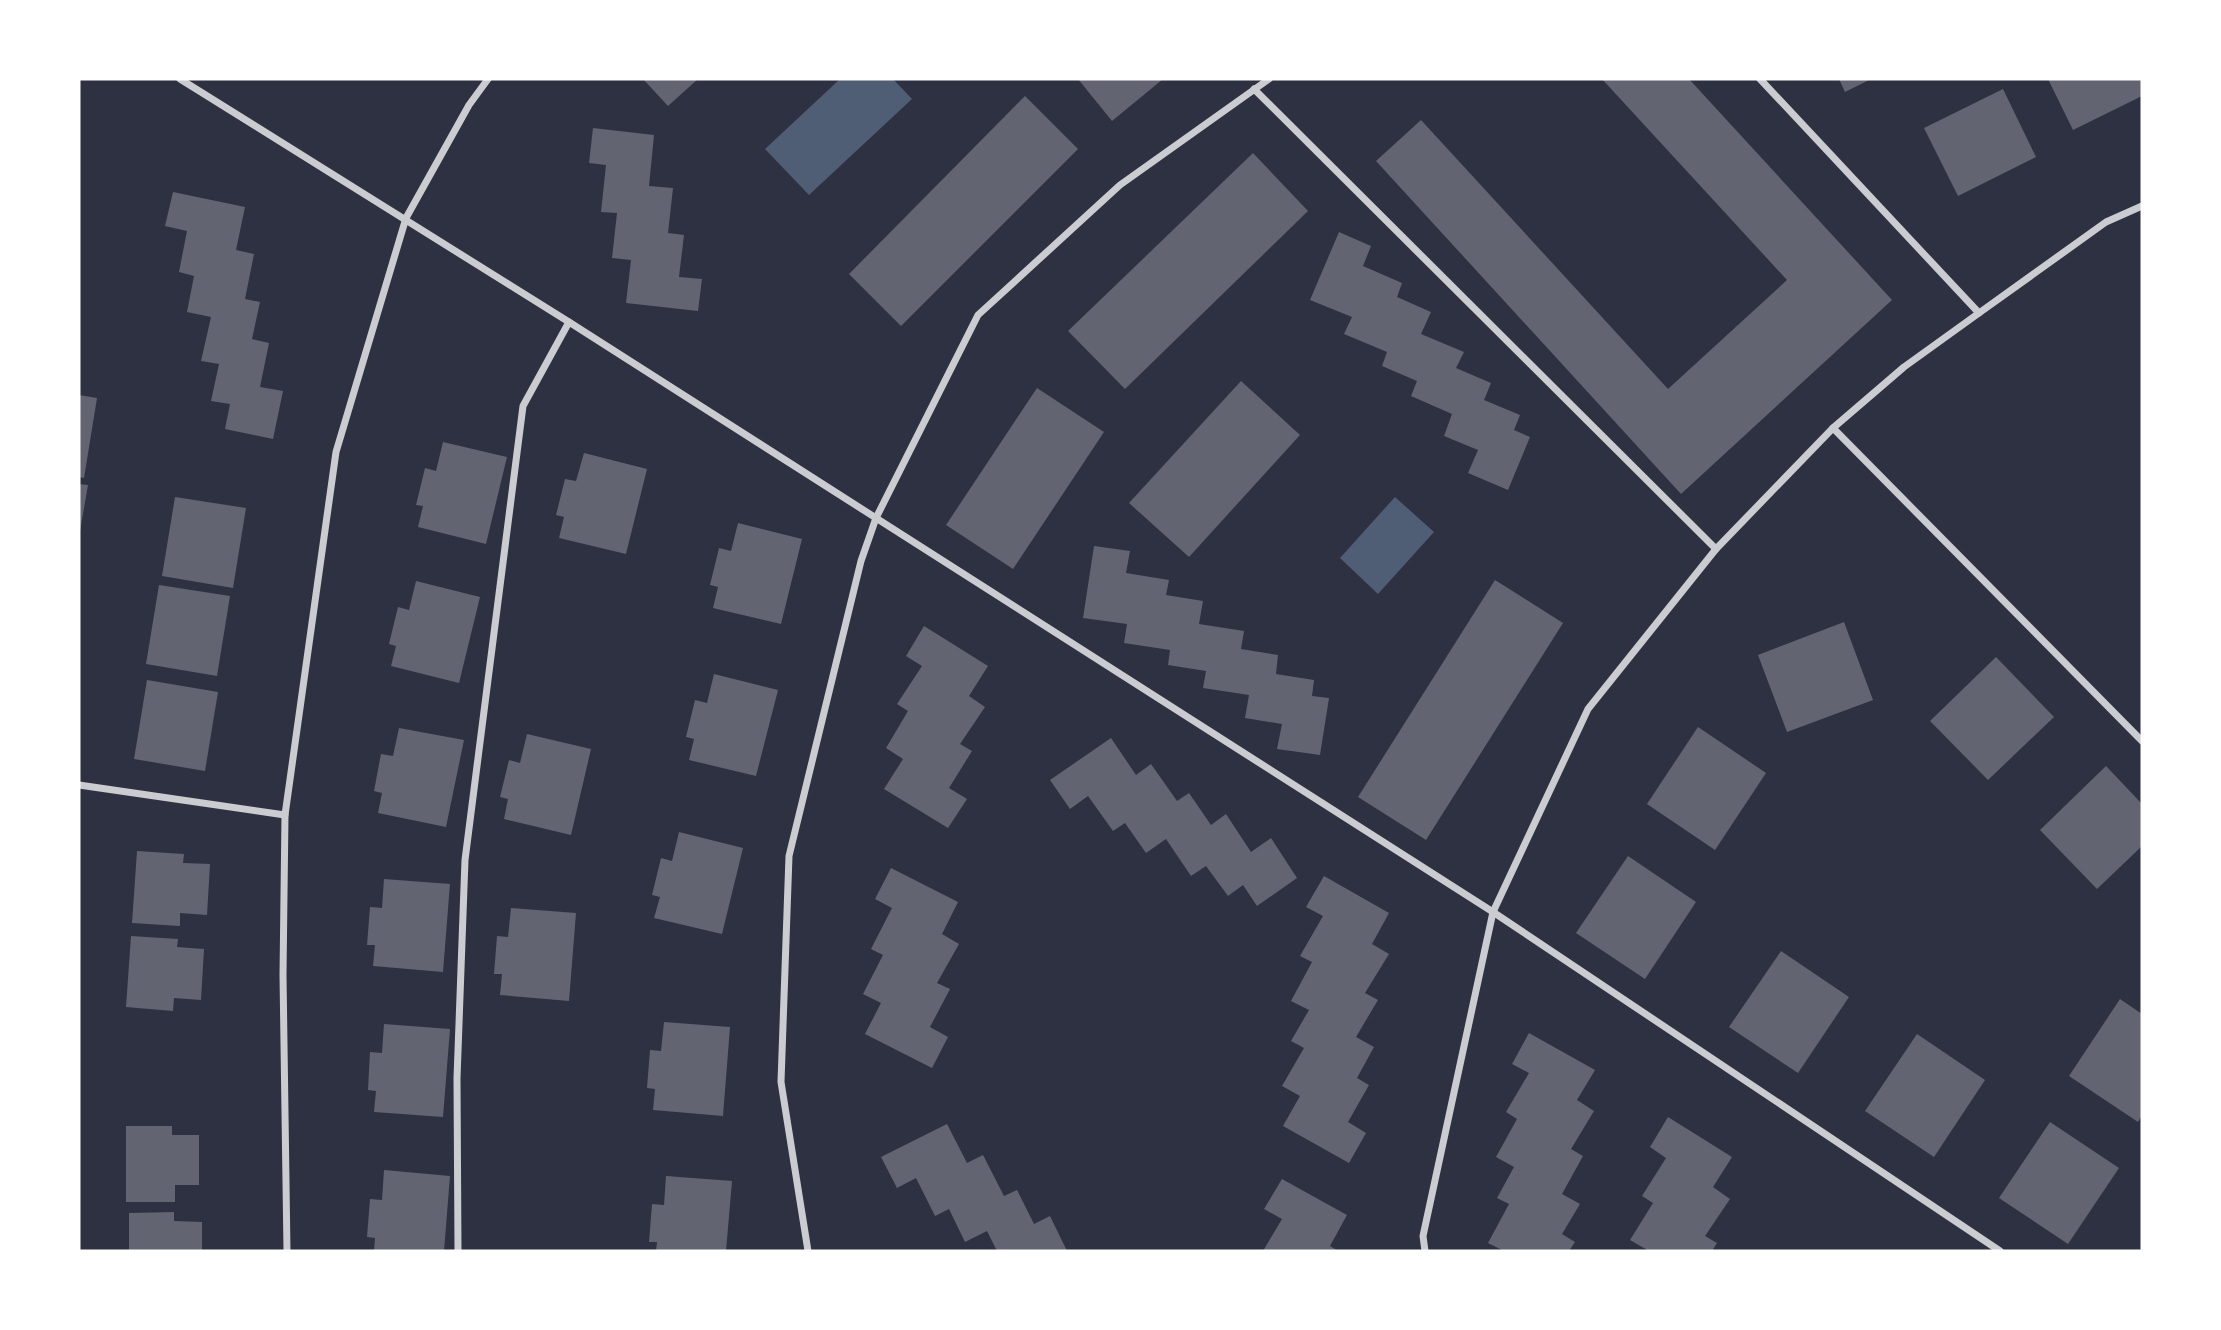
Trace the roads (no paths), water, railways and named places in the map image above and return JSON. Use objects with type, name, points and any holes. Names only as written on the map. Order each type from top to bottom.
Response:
[{"type":"street","points":[[180,79],[406,218],[1493,912],[2000,1251]]},
{"type":"street","points":[[287,1251],[283,975],[285,815],[336,452],[406,218],[469,104],[488,79]]},
{"type":"street","points":[[808,1251],[781,1082],[789,856],[862,561],[876,518],[978,315],[1120,185],[1269,79]]},
{"type":"street","points":[[1760,79],[1979,313]]},
{"type":"street","points":[[1254,89],[1716,549]]},
{"type":"street","points":[[1425,1251],[1423,1236],[1493,912],[1588,709],[1716,549],[1833,428],[1904,367],[1979,313],[2106,222],[2142,206]]},
{"type":"street","points":[[458,1251],[457,1078],[465,860],[523,406],[569,322]]},
{"type":"street","points":[[1833,428],[2142,741]]},
{"type":"street","points":[[79,785],[285,815]]},
{"type":"water","points":[[840,79],[893,79],[912,99],[809,195],[765,149]]},
{"type":"water","points":[[1395,497],[1434,532],[1378,594],[1340,558]]}]
